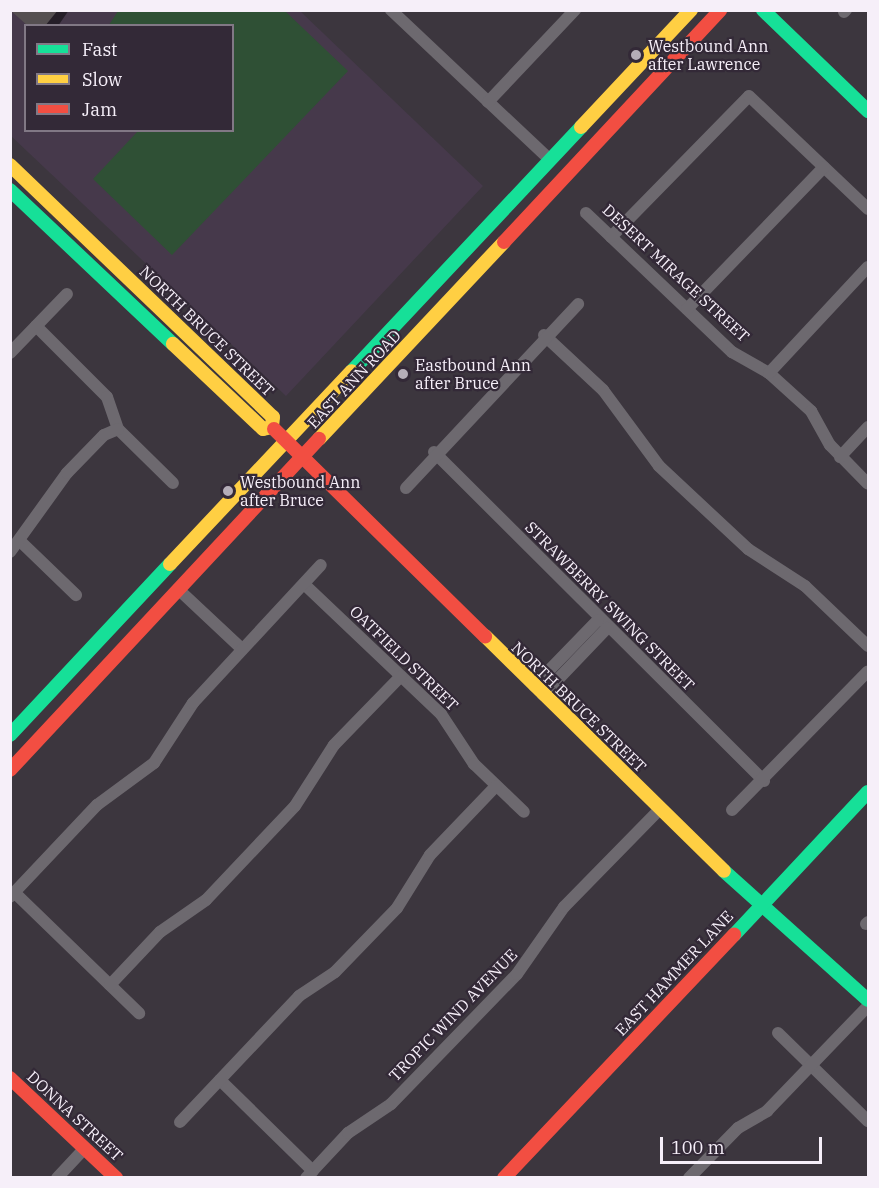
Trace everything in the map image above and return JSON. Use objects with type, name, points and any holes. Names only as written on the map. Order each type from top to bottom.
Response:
[{"type":"street","points":[[391,10],[550,160]]},
{"type":"street","points":[[488,102],[575,10]]},
{"type":"street","name":"EAST ANN ROAD","points":[[10,735],[691,10]]},
{"type":"street","name":"EAST ANN ROAD","points":[[10,770],[720,10]]},
{"type":"street","points":[[763,10],[868,111]]},
{"type":"street","points":[[611,237],[749,96],[868,209]]},
{"type":"street","name":"NORTH BRUCE STREET","points":[[10,165],[273,417],[272,428],[263,429],[10,190]]},
{"type":"street","points":[[687,309],[824,167]]},
{"type":"street","name":"DESERT MIRAGE STREET","points":[[586,213],[732,352],[769,373],[811,411],[840,457],[868,484]]},
{"type":"street","points":[[769,373],[868,267]]},
{"type":"street","points":[[10,353],[67,294]]},
{"type":"street","points":[[406,488],[434,452],[544,335],[578,304]]},
{"type":"street","points":[[36,326],[107,397],[118,429],[173,483]]},
{"type":"street","points":[[544,335],[603,390],[650,456],[710,514],[805,586],[868,646]]},
{"type":"street","points":[[840,457],[868,427]]},
{"type":"street","points":[[10,552],[67,473],[104,435],[118,429]]},
{"type":"street","name":"NORTH BRUCE STREET","points":[[274,429],[302,460],[759,906],[868,1000]]},
{"type":"street","name":"STRAWBERRY SWING STREET","points":[[434,452],[602,624],[764,781]]},
{"type":"street","points":[[20,541],[76,595]]},
{"type":"street","points":[[139,1013],[13,895],[97,805],[154,763],[193,703],[321,565]]},
{"type":"street","name":"OATFIELD STREET","points":[[304,584],[441,714],[474,764],[524,812]]},
{"type":"street","points":[[178,589],[242,650]]},
{"type":"street","points":[[538,691],[602,624]]},
{"type":"street","points":[[732,810],[764,781],[868,671]]},
{"type":"street","points":[[110,985],[160,932],[206,900],[295,806],[334,746],[401,676]]},
{"type":"street","points":[[180,1122],[299,996],[335,972],[383,923],[405,898],[430,855],[496,786]]},
{"type":"street","name":"EAST HAMMER LANE","points":[[504,1178],[868,792]]},
{"type":"street","name":"TROPIC WIND AVENUE","points":[[310,1174],[348,1133],[391,1104],[518,974],[564,907],[660,810]]},
{"type":"street","points":[[689,1178],[812,1065],[868,1006]]},
{"type":"street","points":[[778,1033],[868,1121]]},
{"type":"street","name":"DONNA STREET","points":[[10,1078],[116,1178]]},
{"type":"street","points":[[220,1080],[310,1174]]},
{"type":"street","points":[[57,1178],[85,1148]]},
{"type":"shaded area","points":[[10,11],[300,11],[483,186],[286,396],[11,136]]},
{"type":"green space","points":[[118,11],[285,11],[348,71],[172,255],[93,179],[137,132],[234,132],[234,24],[110,24]]},
{"type":"building","points":[[10,10],[58,10],[47,24],[26,24]]},
{"type":"traffic: fast","points":[[763,10],[868,111]]},
{"type":"traffic: fast","points":[[352,371],[581,127]]},
{"type":"traffic: fast","points":[[10,190],[173,344]]},
{"type":"traffic: fast","points":[[10,735],[170,564]]},
{"type":"traffic: fast","points":[[734,935],[868,792]]},
{"type":"traffic: fast","points":[[724,871],[868,1000]]},
{"type":"traffic: slow","points":[[581,127],[691,10]]},
{"type":"traffic: slow","points":[[10,165],[273,417],[272,427],[263,429],[173,344]]},
{"type":"traffic: slow","points":[[319,439],[504,242]]},
{"type":"traffic: slow","points":[[170,564],[352,371]]},
{"type":"traffic: slow","points":[[485,636],[724,871]]},
{"type":"traffic: jam","points":[[504,242],[720,10]]},
{"type":"traffic: jam","points":[[274,429],[485,636]]},
{"type":"traffic: jam","points":[[10,770],[319,439]]},
{"type":"traffic: jam","points":[[504,1178],[734,935]]},
{"type":"traffic: jam","points":[[10,1078],[116,1178]]},
{"type":"place","name":"Westbound Ann after Lawrence","points":[[636,55]]},
{"type":"place","name":"Eastbound Ann after Bruce","points":[[403,374]]},
{"type":"place","name":"Westbound Ann after Bruce","points":[[228,491]]}]
